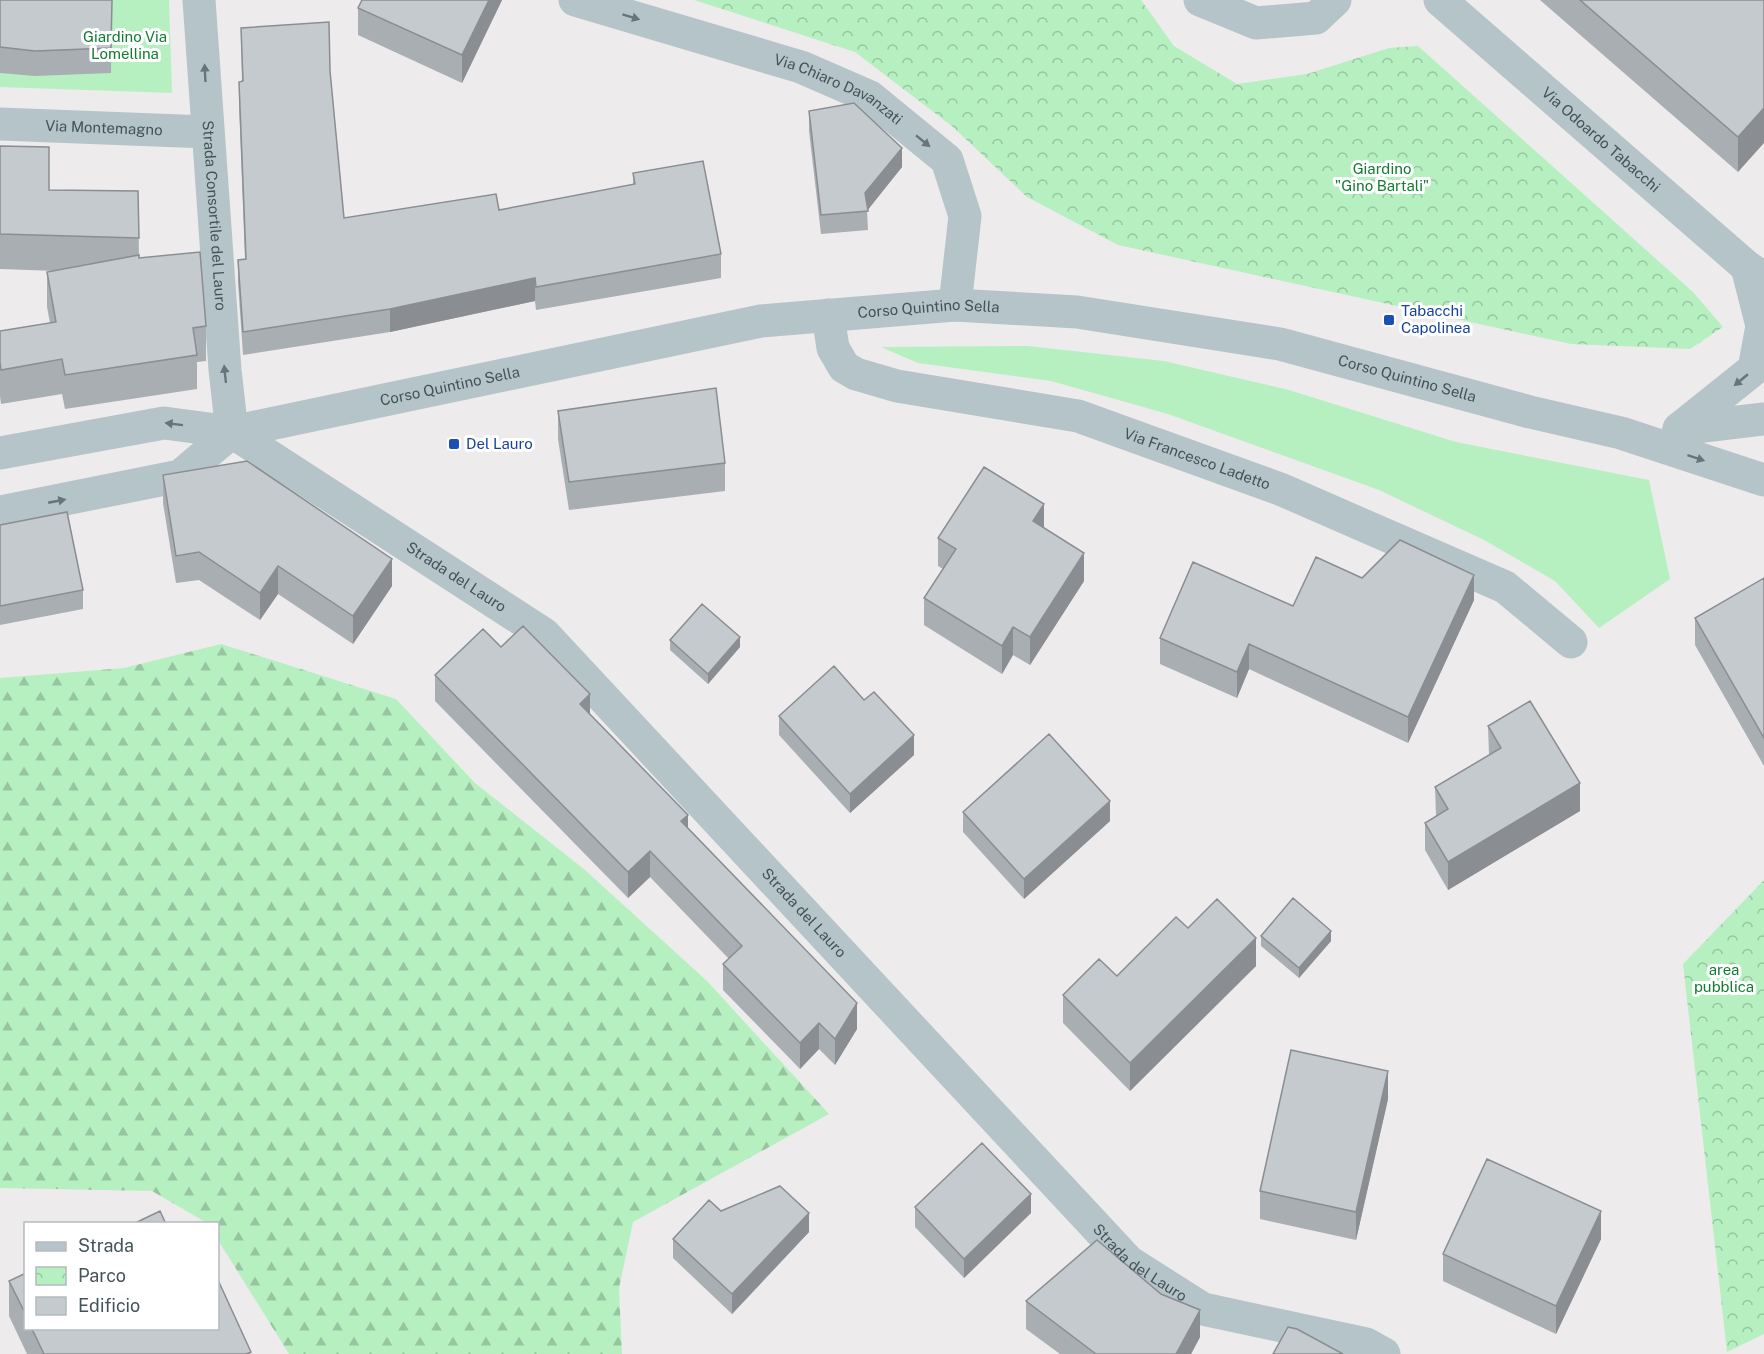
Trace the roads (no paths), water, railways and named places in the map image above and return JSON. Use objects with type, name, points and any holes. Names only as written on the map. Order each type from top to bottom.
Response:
[{"type":"street","name":"Strada Consortile del Lauro","points":[[199,0],[207,132],[232,432]]},
{"type":"street","name":"Via Chiaro Davanzati","points":[[575,0],[801,67],[870,97],[947,160],[965,216],[955,305]]},
{"type":"street","points":[[1200,0],[1256,23],[1316,18],[1335,0]]},
{"type":"street","name":"Via Odoardo Tabacchi","points":[[1440,0],[1756,273]]},
{"type":"street","name":"Via Montemagno","points":[[0,124],[207,132]]},
{"type":"street","points":[[1679,429],[1754,369],[1762,326],[1756,273]]},
{"type":"street","name":"Corso Quintino Sella","points":[[0,453],[164,423],[232,432],[761,321],[955,305],[1077,312],[1280,344],[1530,412],[1621,433]]},
{"type":"street","name":"Via Francesco Ladetto","points":[[828,315],[833,348],[844,367],[856,374],[897,386],[1078,416],[1280,489],[1505,587],[1572,642]]},
{"type":"street","points":[[1621,433],[1679,429],[1764,418]]},
{"type":"street","name":"Corso Quintino Sella","points":[[0,512],[180,476],[232,432]]},
{"type":"street","name":"Strada del Lauro","points":[[232,432],[544,634],[1128,1262],[1203,1309],[1366,1344],[1384,1354]]},
{"type":"street","points":[[1621,433],[1764,480]]},
{"type":"place","name":"Tabacchi Capolinea","points":[[1389,320]]},
{"type":"place","name":"Del Lauro","points":[[454,444]]},
{"type":"park label","name":"Giardino Via Lomellina","points":[[125,46]]},
{"type":"park label","name":"Giardino \"Gino Bartali\"","points":[[1382,178]]},
{"type":"park label","name":"area pubblica","points":[[1724,978]]}]
